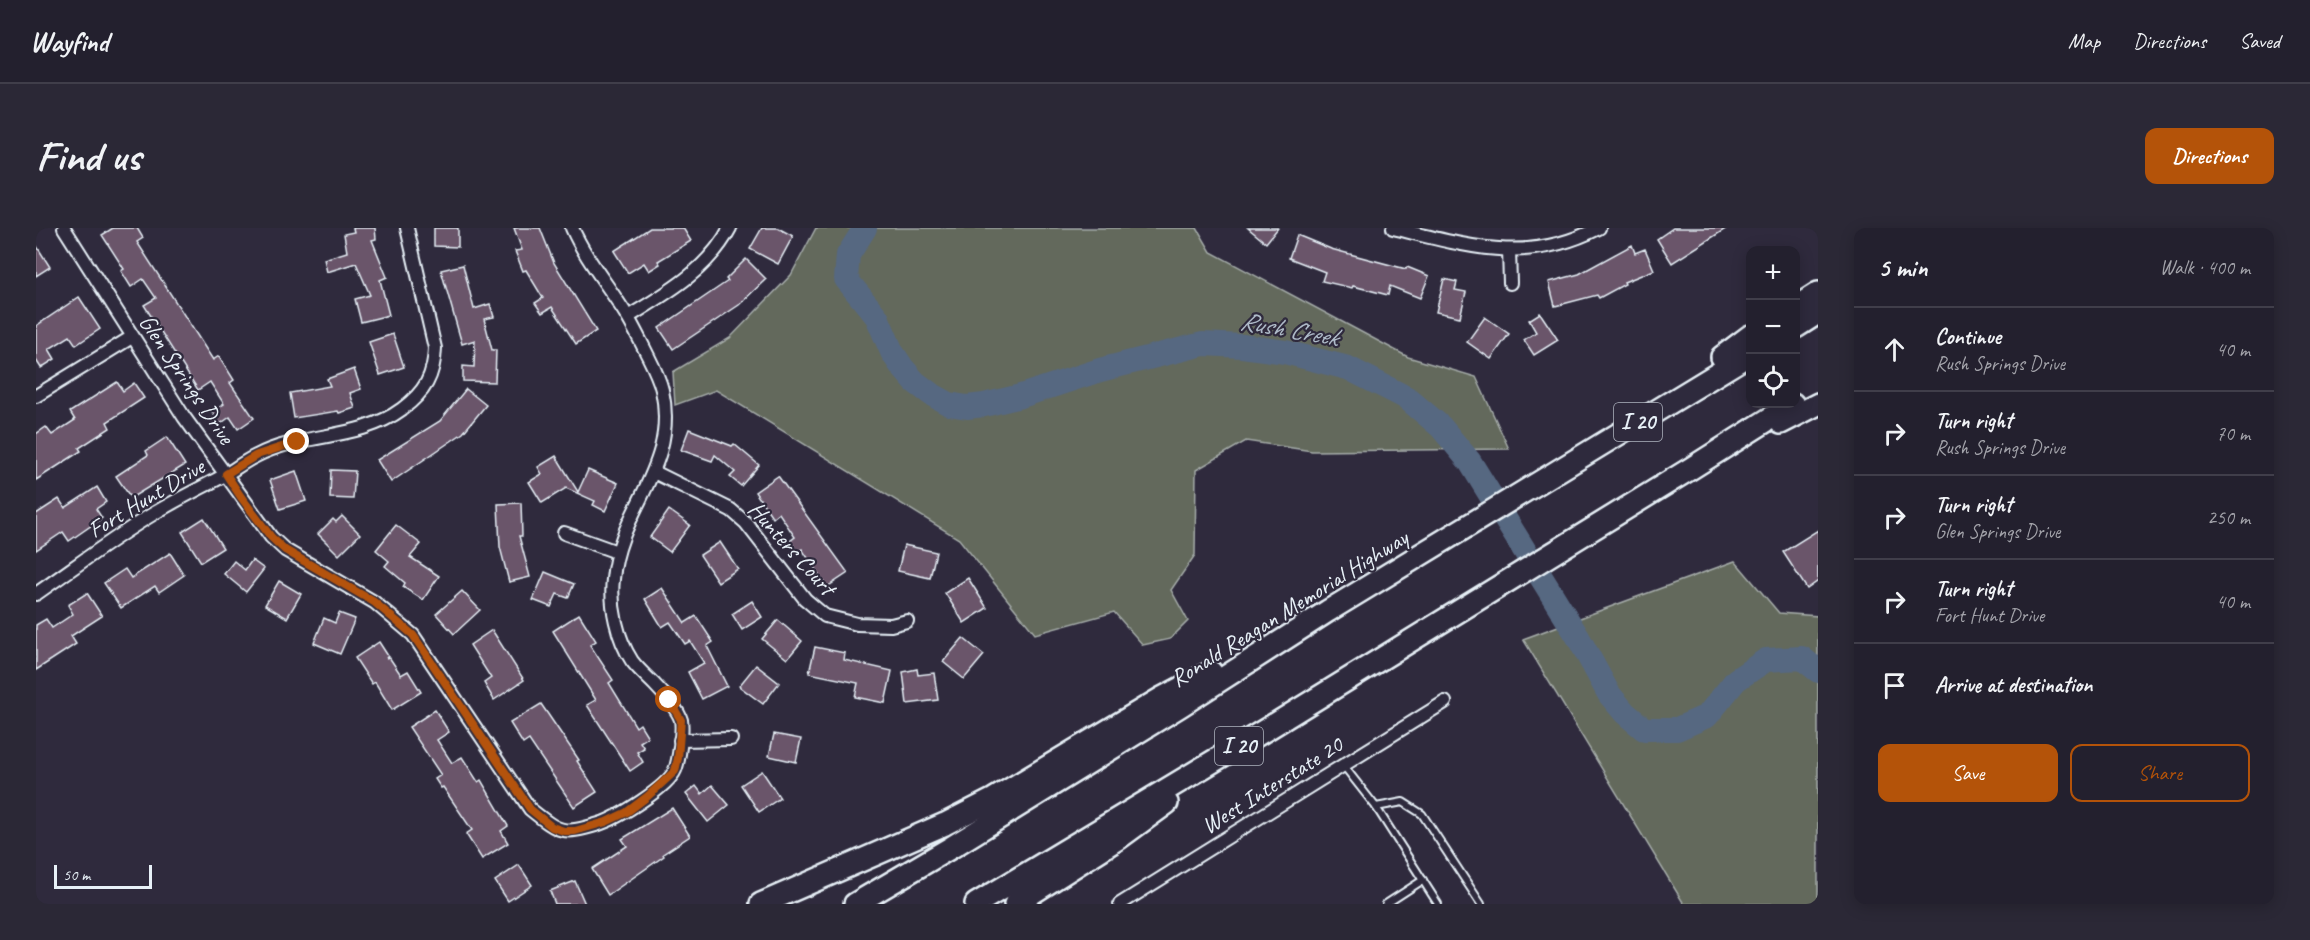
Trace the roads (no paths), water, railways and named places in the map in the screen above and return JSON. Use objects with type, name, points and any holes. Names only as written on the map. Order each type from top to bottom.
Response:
[{"type":"highway","points":[[1800,304],[1818,293]]},
{"type":"highway","points":[[1800,324],[1818,313]]},
{"type":"highway","points":[[1601,444],[1746,339]]},
{"type":"highway","name":"Ronald Reagan Memorial Highway","points":[[855,904],[952,847],[1328,611],[1746,356]]},
{"type":"highway","name":"I 20","points":[[1800,399],[1818,387]]},
{"type":"highway","points":[[1690,469],[1818,404]]},
{"type":"highway","name":"I 20","points":[[976,904],[1267,729],[1786,408]]},
{"type":"highway","points":[[761,904],[934,829],[994,799],[1162,698],[1328,611]]},
{"type":"highway","points":[[1015,904],[1119,838],[1267,729]]},
{"type":"street","name":"Glen Springs Drive","points":[[64,228],[184,417],[271,537],[285,550],[374,602],[413,635],[530,809],[552,827],[564,831],[575,831],[606,822],[627,812],[675,771],[680,740]]},
{"type":"street","name":"Fort Hunt Drive","points":[[36,594],[152,515],[257,455],[297,442],[342,435],[360,429],[400,411],[420,396],[435,363],[435,348],[407,228]]},
{"type":"street","points":[[572,228],[583,250],[628,317],[662,389],[665,421],[662,450],[617,552],[613,596],[618,631],[633,661],[669,700],[681,720],[680,740],[731,740]]},
{"type":"street","points":[[628,317],[673,290],[688,277],[711,256],[722,243],[730,228]]},
{"type":"street","points":[[1393,228],[1472,247],[1509,250],[1542,248],[1586,235],[1599,228]]},
{"type":"street","points":[[1509,250],[1510,283]]},
{"type":"street","points":[[36,396],[132,337]]},
{"type":"street","name":"Hunters Court","points":[[654,472],[731,510],[746,523],[805,599],[825,616],[857,624],[891,625],[907,621]]},
{"type":"street","points":[[564,533],[617,552]]},
{"type":"street","name":"West Interstate 20","points":[[1120,904],[1445,702]]},
{"type":"lane","points":[[1343,765],[1376,807],[1438,904]]},
{"type":"lane","points":[[1376,807],[1403,802],[1422,814],[1481,904]]},
{"type":"lane","points":[[1386,904],[1423,880]]},
{"type":"waterway","name":"Rush Creek","points":[[865,228],[848,255],[846,279],[877,317],[892,352],[902,367],[915,382],[949,404],[967,407],[984,405],[1021,396],[1100,370],[1203,344],[1285,352],[1348,368],[1407,398],[1441,427],[1470,462],[1578,637],[1609,694],[1625,713],[1644,729],[1677,729],[1707,716],[1736,680],[1766,660],[1802,658],[1818,671]]}]
